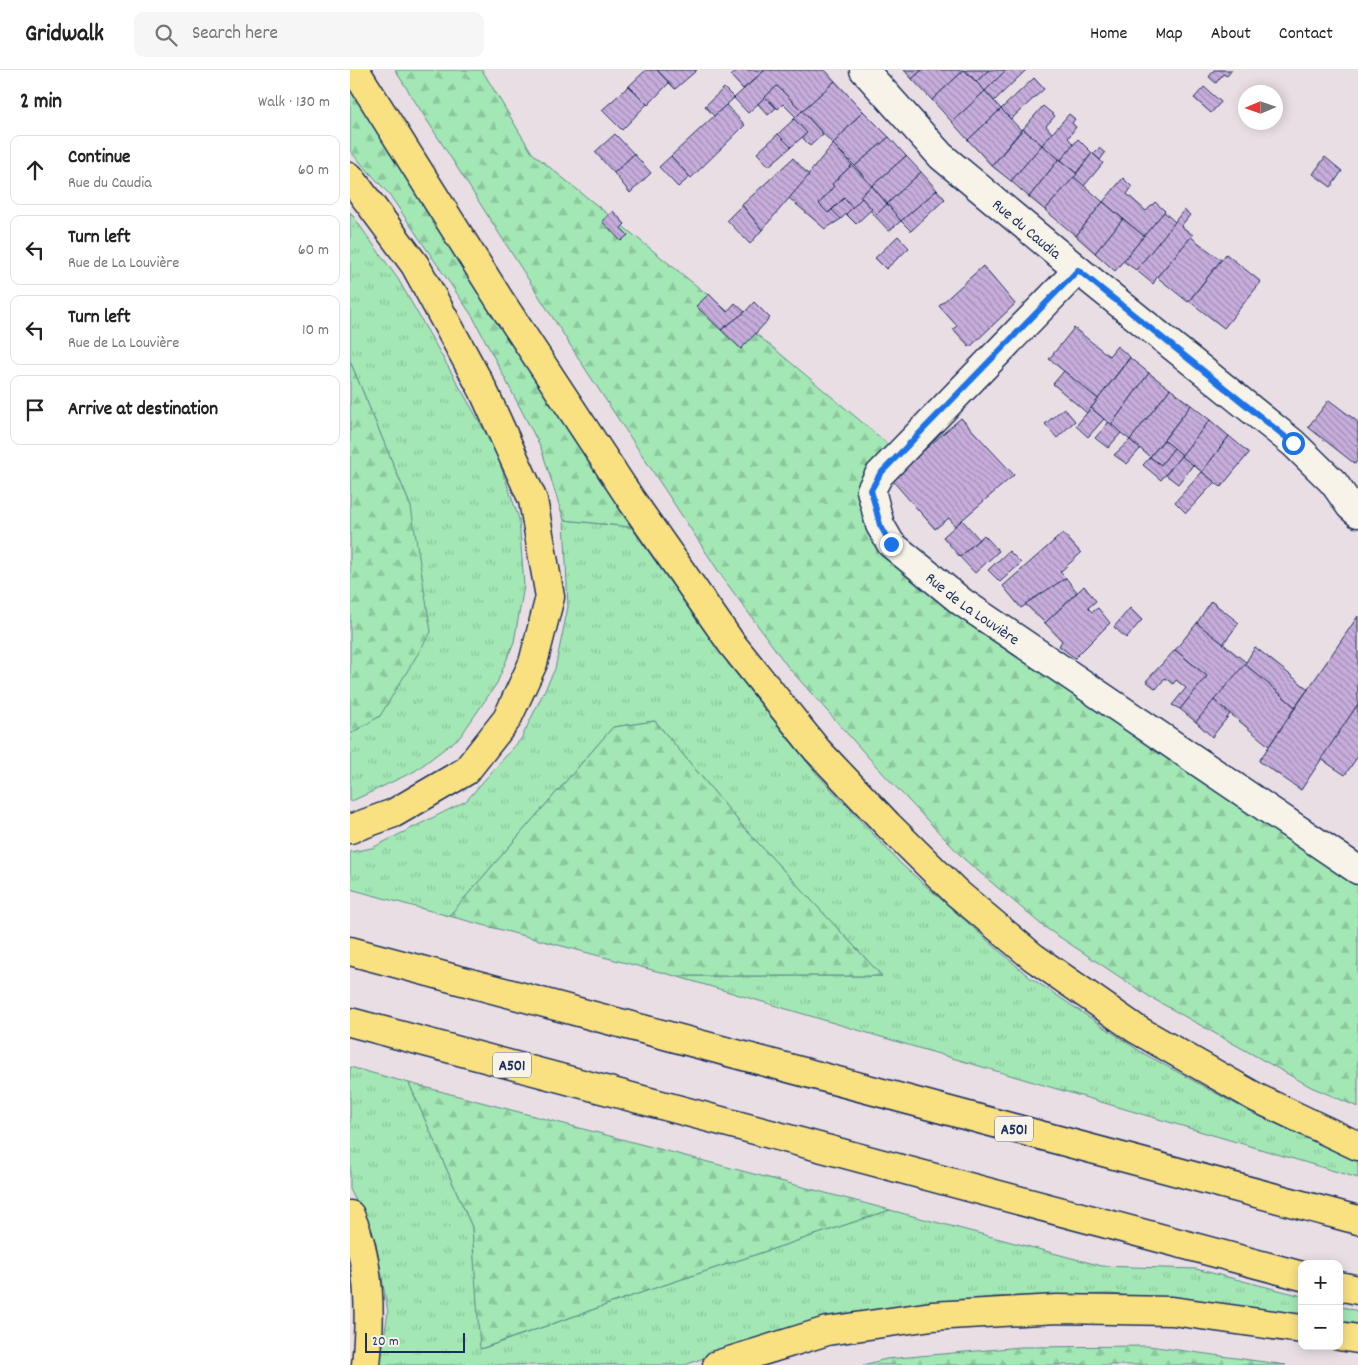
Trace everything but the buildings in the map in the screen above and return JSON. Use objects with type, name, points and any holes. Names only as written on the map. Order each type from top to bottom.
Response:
[{"type":"highway","points":[[355,70],[494,291],[632,501],[732,644],[830,764],[957,893],[1033,957],[1136,1029],[1257,1098],[1358,1146]]},
{"type":"highway","points":[[350,177],[415,265],[482,390],[533,500],[550,597],[533,663],[508,719],[466,771],[394,813],[350,829]]},
{"type":"highway","name":"A501","points":[[350,951],[670,1038],[1358,1220]]},
{"type":"highway","name":"A501","points":[[350,1022],[1298,1275]]},
{"type":"highway","points":[[350,1215],[357,1231],[363,1256],[366,1283],[369,1329],[366,1365]]},
{"type":"highway","points":[[1343,1287],[1358,1290]]},
{"type":"highway","points":[[717,1365],[828,1332],[951,1315],[1057,1309],[1172,1311],[1298,1328]]},
{"type":"highway","points":[[1343,1337],[1358,1340]]},
{"type":"street","name":"Rue du Caudia","points":[[864,70],[941,156],[1078,270],[1293,443],[1334,483],[1350,506],[1358,513]]},
{"type":"street","name":"Rue de La Louvière","points":[[1078,270],[880,474],[871,490],[880,525],[891,544],[962,602],[1358,870]]},
{"type":"green space","points":[[395,70],[482,70],[532,153],[771,346],[900,454],[879,475],[891,544],[1358,870],[1358,1107],[1311,1087],[1150,997],[1043,926],[964,859],[877,767],[788,667],[723,578],[588,373]]},
{"type":"green space","points":[[350,87],[631,527],[564,520],[541,448],[473,317],[389,194],[350,151]]},
{"type":"green space","points":[[350,212],[398,279],[495,449],[519,519],[524,586],[514,642],[497,683],[460,737],[415,771],[350,802],[350,734],[380,716],[411,507],[350,361]]},
{"type":"green space","points":[[350,361],[411,507],[431,632],[380,716],[350,734]]},
{"type":"green space","points":[[564,520],[631,527],[730,666],[816,773],[901,864],[1028,976],[1141,1052],[1254,1114],[1358,1158],[1358,1178],[675,976],[882,976],[745,829],[655,721],[613,727],[449,916],[350,889],[350,852],[372,848],[466,801],[521,739],[555,669],[568,607]]},
{"type":"green space","points":[[655,721],[745,829],[882,976],[675,976],[449,916],[613,727]]},
{"type":"green space","points":[[350,1067],[409,1083],[472,1227],[481,1349],[646,1291],[890,1210],[1102,1266],[1196,1269],[1298,1295],[1298,1315],[1221,1304],[1109,1294],[994,1297],[870,1312],[766,1335],[685,1365],[380,1365],[388,1312],[375,1240],[350,1189]]},
{"type":"green space","points":[[409,1083],[890,1210],[646,1291],[480,1349],[472,1227]]},
{"type":"green space","points":[[1343,1307],[1358,1311],[1358,1324],[1343,1322]]},
{"type":"green space","points":[[1149,1346],[1286,1365],[863,1365],[886,1359],[1021,1347]]},
{"type":"route","points":[[891,544],[880,525],[871,490],[880,474],[1078,270],[1293,443]]}]
